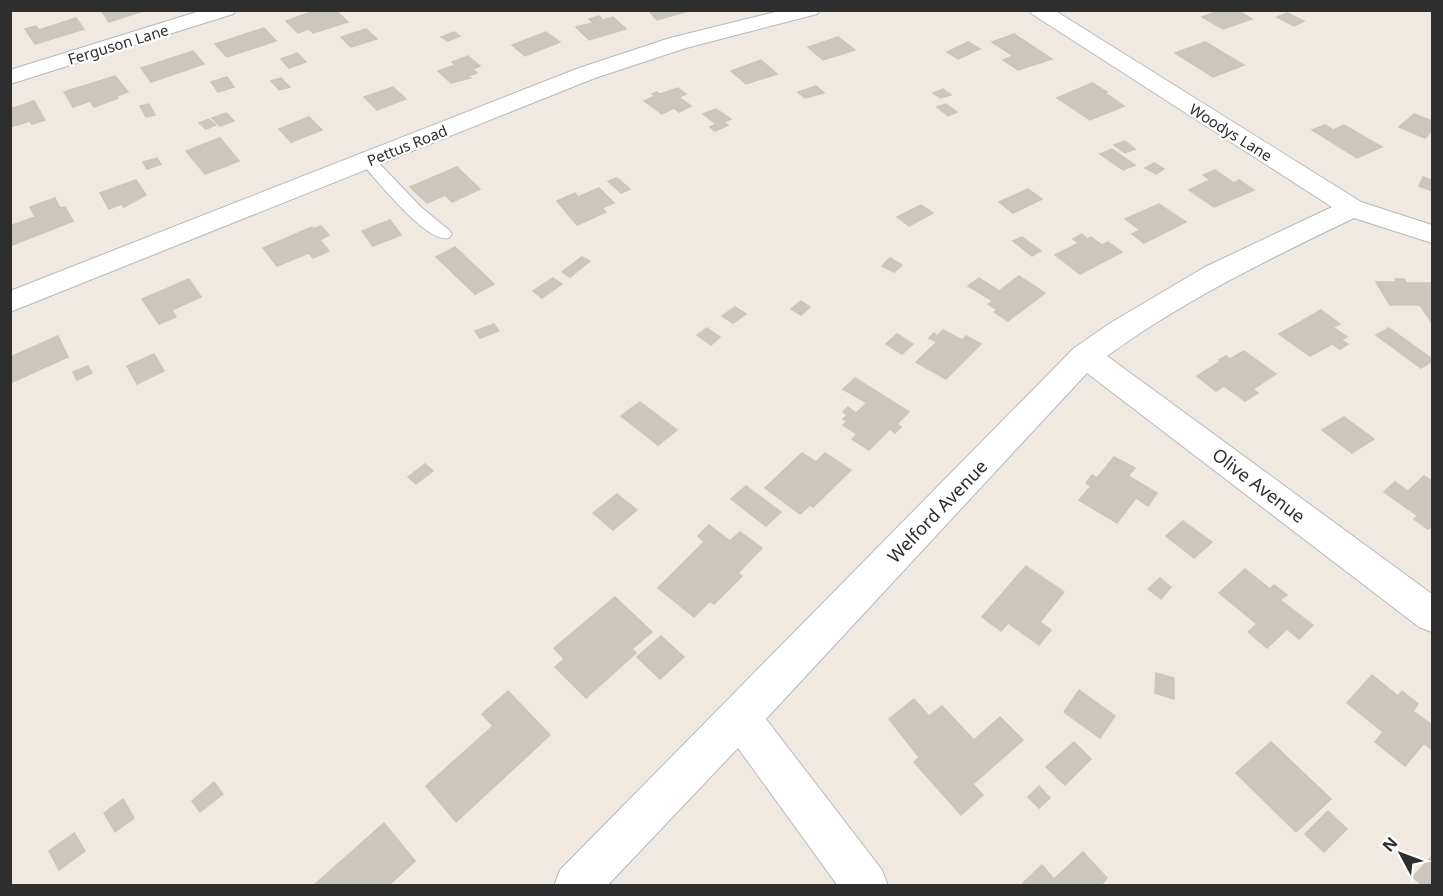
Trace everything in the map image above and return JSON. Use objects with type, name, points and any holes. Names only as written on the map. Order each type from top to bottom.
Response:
[{"type":"street","name":"Ferguson Lane","points":[[10,77],[226,10]]},
{"type":"street","name":"Pettus Road","points":[[10,302],[587,73],[678,43],[810,10]]},
{"type":"street","name":"Woodys Lane","points":[[1039,10],[1352,208],[1432,234]]},
{"type":"street","name":"Welford Avenue","points":[[576,885],[646,811],[740,718],[1085,356],[1123,329],[1215,274],[1352,208]]},
{"type":"street","name":"Olive Avenue","points":[[1085,356],[1432,615]]},
{"type":"street","points":[[740,718],[866,885]]},
{"type":"lane","points":[[368,161],[416,212],[443,234]]},
{"type":"building","points":[[101,10],[146,10],[109,22]]},
{"type":"building","points":[[317,10],[335,10],[348,22],[313,33],[309,29],[298,33],[286,21]]},
{"type":"building","points":[[648,10],[692,10],[657,20]]},
{"type":"building","points":[[1221,10],[1237,10],[1252,19],[1223,29],[1202,17]]},
{"type":"building","points":[[1287,13],[1304,21],[1294,26],[1277,17]]},
{"type":"building","points":[[599,16],[603,20],[613,17],[626,29],[589,40],[576,27],[593,23],[589,19]]},
{"type":"building","points":[[76,18],[84,29],[35,44],[25,29],[36,26],[39,30]]},
{"type":"building","points":[[264,28],[276,41],[227,57],[215,44]]},
{"type":"building","points":[[366,29],[377,39],[351,47],[341,37]]},
{"type":"building","points":[[454,32],[460,36],[448,41],[441,37]]},
{"type":"building","points":[[546,32],[560,42],[525,56],[512,45]]},
{"type":"building","points":[[1014,34],[1052,59],[1018,70],[1003,60],[1013,56],[992,42]]},
{"type":"building","points":[[838,37],[855,50],[823,60],[808,47]]},
{"type":"building","points":[[968,42],[980,49],[958,59],[947,52]]},
{"type":"building","points":[[1205,42],[1244,65],[1213,77],[1175,53]]},
{"type":"building","points":[[193,51],[204,64],[151,82],[141,68]]},
{"type":"building","points":[[297,53],[306,62],[289,68],[281,59]]},
{"type":"building","points":[[468,56],[480,66],[473,69],[477,73],[468,76],[471,78],[451,83],[438,71],[455,65],[452,62]]},
{"type":"building","points":[[761,60],[777,74],[746,84],[731,71]]},
{"type":"building","points":[[115,76],[128,92],[94,107],[90,101],[73,107],[64,92]]},
{"type":"building","points":[[227,77],[234,87],[218,92],[211,82]]},
{"type":"building","points":[[281,78],[290,87],[279,90],[271,81]]},
{"type":"building","points":[[1092,83],[1124,106],[1090,120],[1057,98]]},
{"type":"building","points":[[816,86],[824,93],[805,98],[798,92]]},
{"type":"building","points":[[393,87],[406,99],[377,110],[364,97]]},
{"type":"building","points":[[678,88],[686,94],[679,97],[691,106],[679,112],[674,108],[662,114],[644,101],[655,96],[652,94],[657,92],[660,94]]},
{"type":"building","points":[[943,89],[951,95],[940,98],[933,93]]},
{"type":"building","points":[[34,101],[45,120],[32,124],[30,121],[10,127],[10,109]]},
{"type":"building","points":[[149,104],[155,115],[146,117],[140,106]]},
{"type":"building","points":[[946,104],[957,112],[948,116],[937,107]]},
{"type":"building","points":[[716,109],[731,119],[724,122],[728,125],[715,131],[710,127],[716,124],[703,114]]},
{"type":"building","points":[[226,113],[234,121],[220,126],[212,118]]},
{"type":"building","points":[[1414,114],[1432,121],[1432,130],[1425,138],[1399,127]]},
{"type":"building","points":[[309,117],[322,130],[291,142],[279,129]]},
{"type":"building","points":[[209,119],[216,125],[206,129],[199,123]]},
{"type":"building","points":[[1325,125],[1333,130],[1344,125],[1382,147],[1357,158],[1312,130]]},
{"type":"building","points":[[220,138],[239,161],[205,174],[186,151]]},
{"type":"building","points":[[1125,141],[1135,149],[1125,153],[1114,145]]},
{"type":"building","points":[[1112,149],[1135,165],[1123,170],[1100,154]]},
{"type":"building","points":[[157,158],[161,164],[147,169],[143,162]]},
{"type":"building","points":[[1154,163],[1164,169],[1156,174],[1145,168]]},
{"type":"building","points":[[457,167],[480,189],[452,202],[445,195],[427,203],[410,187]]},
{"type":"building","points":[[1215,170],[1234,183],[1239,180],[1254,190],[1214,207],[1189,190],[1210,180],[1203,175]]},
{"type":"building","points":[[1423,177],[1432,180],[1432,191],[1419,186]]},
{"type":"building","points":[[617,178],[630,189],[621,193],[608,181]]},
{"type":"building","points":[[136,180],[146,195],[124,207],[122,204],[109,209],[100,193]]},
{"type":"building","points":[[599,188],[614,203],[602,208],[606,212],[577,225],[557,201],[575,193],[578,197]]},
{"type":"building","points":[[1028,189],[1042,199],[1013,213],[999,202]]},
{"type":"building","points":[[55,198],[60,208],[65,207],[73,221],[10,246],[10,226],[35,217],[30,207]]},
{"type":"building","points":[[1159,204],[1186,222],[1144,243],[1132,234],[1140,230],[1125,219]]},
{"type":"building","points":[[921,205],[933,213],[909,226],[897,217]]},
{"type":"building","points":[[390,220],[401,235],[373,246],[362,231]]},
{"type":"building","points":[[321,226],[329,235],[320,240],[329,251],[313,258],[309,253],[277,266],[263,248],[312,227],[313,229]]},
{"type":"building","points":[[1082,234],[1087,239],[1091,237],[1102,245],[1108,242],[1122,252],[1080,274],[1055,255],[1079,243],[1073,239]]},
{"type":"building","points":[[1022,237],[1041,251],[1032,256],[1013,241]]},
{"type":"building","points":[[455,247],[494,284],[475,294],[436,257]]},
{"type":"building","points":[[582,257],[590,261],[570,277],[562,272]]},
{"type":"building","points":[[890,258],[902,265],[894,272],[882,266]]},
{"type":"building","points":[[1019,276],[1045,293],[1008,321],[994,312],[997,310],[988,304],[993,301],[968,286],[979,278],[999,291]]},
{"type":"building","points":[[553,278],[562,284],[542,298],[533,291]]},
{"type":"building","points":[[189,279],[201,297],[172,310],[176,317],[159,324],[142,299]]},
{"type":"building","points":[[1395,279],[1404,279],[1407,283],[1432,283],[1432,323],[1420,305],[1390,305],[1376,282],[1396,282]]},
{"type":"building","points":[[801,301],[810,307],[801,315],[791,309]]},
{"type":"building","points":[[735,307],[746,314],[733,323],[722,316]]},
{"type":"building","points":[[1321,310],[1340,324],[1333,327],[1347,337],[1341,340],[1348,344],[1340,349],[1332,344],[1310,356],[1279,334]]},
{"type":"building","points":[[494,324],[499,331],[480,338],[475,331]]},
{"type":"building","points":[[707,328],[720,337],[711,345],[697,335]]},
{"type":"building","points":[[1389,328],[1432,361],[1421,368],[1376,335]]},
{"type":"building","points":[[943,330],[962,340],[966,336],[981,344],[946,379],[916,362],[937,342],[929,338],[934,333],[937,336]]},
{"type":"building","points":[[897,334],[913,344],[902,354],[886,344]]},
{"type":"building","points":[[58,336],[68,357],[10,383],[10,357]]},
{"type":"building","points":[[1244,351],[1276,374],[1253,389],[1258,393],[1245,401],[1224,386],[1216,391],[1197,376],[1226,356],[1230,359]]},
{"type":"building","points":[[154,354],[164,371],[137,384],[127,366]]},
{"type":"building","points":[[88,366],[92,373],[77,380],[73,372]]},
{"type":"building","points":[[855,378],[909,412],[897,424],[901,427],[895,433],[890,429],[869,450],[852,439],[857,434],[843,425],[847,421],[843,419],[847,415],[843,412],[848,407],[856,413],[867,403],[843,389]]},
{"type":"building","points":[[640,402],[677,430],[658,445],[621,416]]},
{"type":"building","points":[[1344,417],[1374,439],[1352,453],[1322,430]]},
{"type":"building","points":[[802,453],[816,462],[825,453],[851,470],[813,507],[810,505],[800,514],[765,488]]},
{"type":"building","points":[[1114,457],[1135,468],[1128,476],[1157,493],[1148,506],[1136,498],[1117,523],[1079,500],[1091,486],[1086,483],[1092,475],[1097,478]]},
{"type":"building","points":[[425,464],[433,471],[416,484],[408,477]]},
{"type":"building","points":[[1424,476],[1432,481],[1432,526],[1428,529],[1414,519],[1418,516],[1384,492],[1395,482],[1408,491]]},
{"type":"building","points":[[746,486],[781,512],[766,526],[731,499]]},
{"type":"building","points":[[617,494],[637,510],[613,530],[593,513]]},
{"type":"building","points":[[1183,521],[1212,542],[1194,558],[1166,536]]},
{"type":"building","points":[[709,525],[730,541],[740,532],[762,548],[738,573],[742,576],[714,604],[710,601],[694,617],[658,588],[704,542],[698,536]]},
{"type":"building","points":[[1026,566],[1064,592],[1040,622],[1051,630],[1039,645],[1008,623],[1001,631],[982,617]]},
{"type":"building","points":[[1245,569],[1270,589],[1274,585],[1287,595],[1280,600],[1313,625],[1299,639],[1287,629],[1267,648],[1248,632],[1257,624],[1219,593]]},
{"type":"building","points":[[1160,578],[1171,587],[1161,599],[1148,589]]},
{"type":"building","points":[[615,597],[652,632],[632,649],[636,653],[586,698],[555,667],[564,659],[554,648]]},
{"type":"building","points":[[661,636],[684,657],[660,679],[637,657]]},
{"type":"building","points":[[1156,673],[1174,678],[1174,699],[1155,693]]},
{"type":"building","points":[[1372,675],[1398,696],[1402,691],[1418,704],[1413,711],[1432,725],[1432,750],[1424,743],[1405,766],[1375,742],[1383,732],[1347,703]]},
{"type":"building","points":[[1079,690],[1115,716],[1100,738],[1064,712]]},
{"type":"building","points":[[508,691],[550,735],[456,822],[426,786],[493,726],[482,714]]},
{"type":"building","points":[[914,699],[929,716],[942,706],[974,740],[1000,717],[1023,740],[973,784],[983,795],[961,815],[914,762],[919,757],[889,719]]},
{"type":"building","points":[[1074,742],[1091,759],[1065,785],[1046,767]]},
{"type":"building","points":[[1271,742],[1331,799],[1296,832],[1236,773]]},
{"type":"building","points":[[214,782],[223,794],[200,812],[192,801]]},
{"type":"building","points":[[1039,786],[1050,798],[1039,808],[1028,797]]},
{"type":"building","points":[[123,799],[134,818],[115,832],[104,813]]},
{"type":"building","points":[[1328,811],[1347,829],[1324,852],[1305,834]]},
{"type":"building","points":[[384,823],[415,861],[388,886],[313,886]]},
{"type":"building","points":[[74,833],[85,851],[59,870],[49,851]]},
{"type":"building","points":[[1083,852],[1107,878],[1100,886],[1025,886],[1023,883],[1042,865],[1054,879]]},
{"type":"building","points":[[1432,856],[1432,886],[1423,886],[1413,877]]}]
